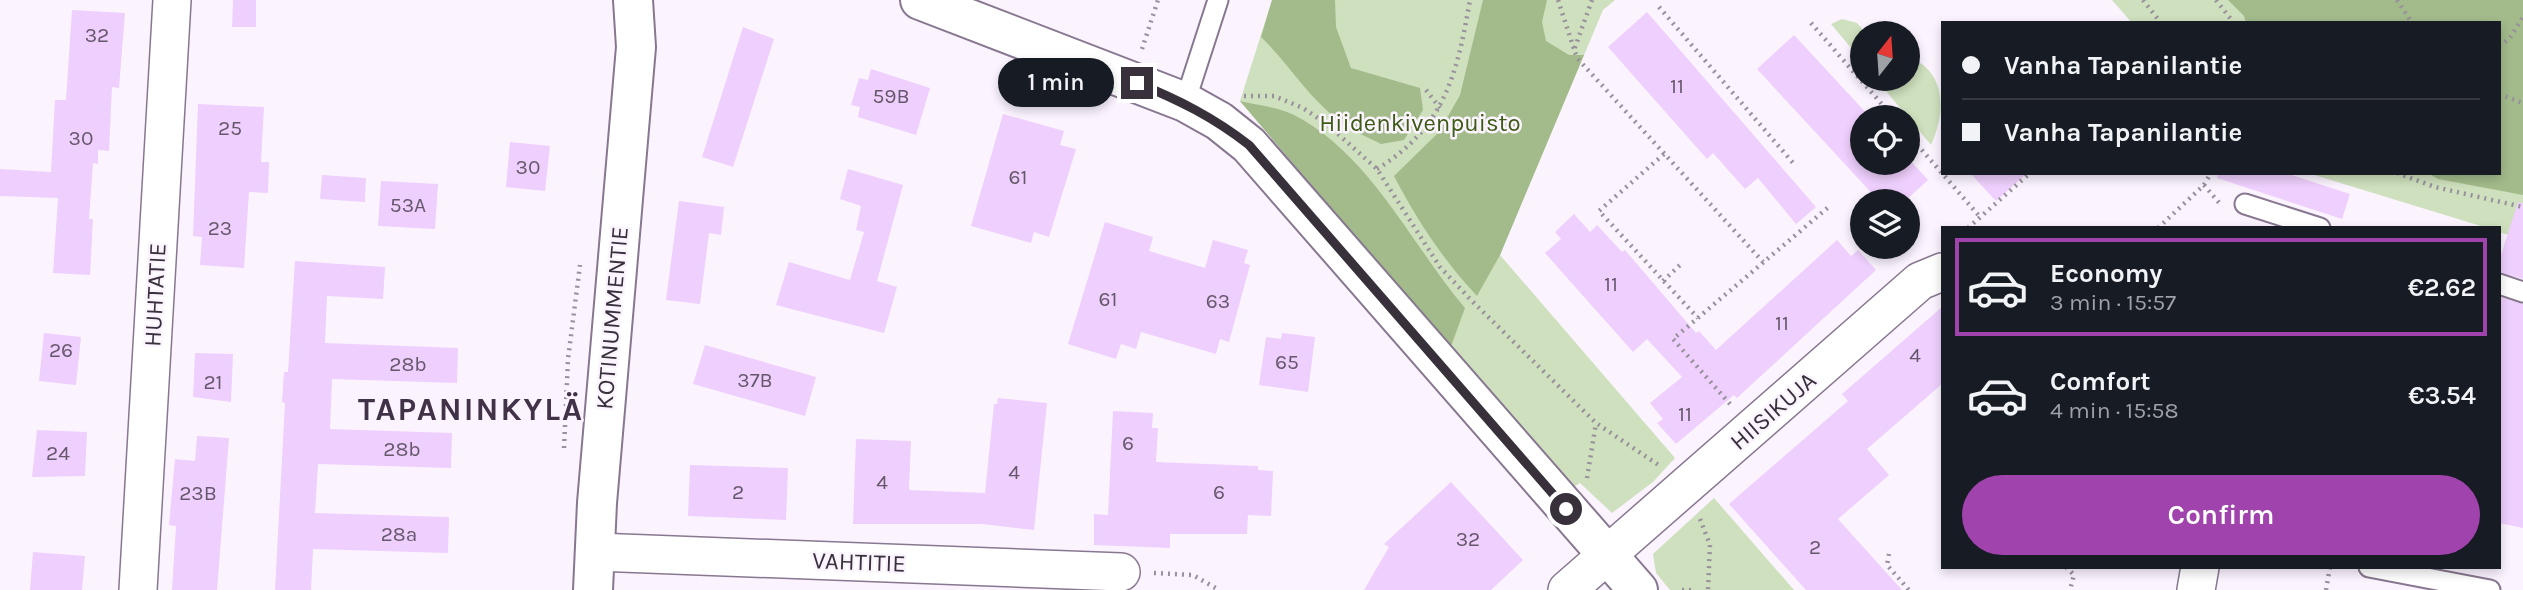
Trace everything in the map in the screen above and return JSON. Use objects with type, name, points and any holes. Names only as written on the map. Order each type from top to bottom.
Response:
[{"type":"street","name":"HUHTATIE","points":[[138,590],[172,0]]},
{"type":"street","name":"KOTINUMMENTIE","points":[[593,590],[619,223],[636,47],[633,0]]},
{"type":"street","name":"KOTINUMMENTIE","points":[[636,47],[656,0]]},
{"type":"street","points":[[920,0],[1185,102],[1219,121],[1249,145],[1638,590]]},
{"type":"street","name":"HIISIKUJA","points":[[1567,590],[1920,281],[1941,272]]},
{"type":"street","name":"VAHTITIE","points":[[596,552],[1121,572]]},
{"type":"street","points":[[2196,590],[2200,569]]},
{"type":"lane","points":[[1185,102],[1218,0]]},
{"type":"lane","points":[[2245,204],[2314,226]]},
{"type":"lane","points":[[2501,285],[2523,292]]},
{"type":"lane","points":[[2380,569],[2490,590]]},
{"type":"path","points":[[1139,58],[1158,0]]},
{"type":"path","points":[[1377,169],[1415,142],[1441,108],[1461,53],[1470,0]]},
{"type":"path","points":[[1558,0],[1578,58],[1763,262]]},
{"type":"path","points":[[1574,50],[1592,0]]},
{"type":"path","points":[[2143,0],[2159,21]]},
{"type":"path","points":[[2216,0],[2232,21]]},
{"type":"path","points":[[2397,0],[2411,21]]},
{"type":"path","points":[[1659,7],[1794,164]]},
{"type":"path","points":[[2501,45],[2510,38],[2523,17]]},
{"type":"path","points":[[1811,23],[1883,105]]},
{"type":"path","points":[[1426,90],[1441,108]]},
{"type":"path","points":[[2501,94],[2523,103]]},
{"type":"path","points":[[1237,96],[1274,96],[1303,108],[1328,125],[1377,169],[1440,267],[1470,299],[1596,423],[1670,473],[1684,488],[1695,506],[1710,545],[1708,590]]},
{"type":"path","points":[[1920,148],[1941,172]]},
{"type":"path","points":[[1664,154],[1599,211],[1698,318]]},
{"type":"path","points":[[1944,175],[1980,217]]},
{"type":"path","points":[[1970,226],[2028,175]]},
{"type":"path","points":[[2160,226],[2204,185],[2210,175]]},
{"type":"path","points":[[2402,175],[2435,187],[2523,207]]},
{"type":"path","points":[[1739,414],[1673,339],[1831,205]]},
{"type":"path","points":[[1663,281],[1680,265]]},
{"type":"path","points":[[1889,554],[1887,565],[1909,590]]},
{"type":"path","points":[[2068,569],[2074,575],[2070,590]]},
{"type":"path","points":[[2326,590],[2330,569]]},
{"type":"path","points":[[1121,572],[1193,575],[1219,590]]},
{"type":"path","points":[[1682,590],[1693,590]]},
{"type":"green space","name":"Hiidenkivenpuisto","points":[[1272,0],[1615,0],[1603,10],[1500,255],[1675,458],[1653,482],[1612,513],[1580,483],[1571,489],[1240,101]]},
{"type":"green space","points":[[1272,0],[1335,0],[1336,27],[1351,68],[1420,88],[1423,110],[1404,140],[1381,144],[1343,124],[1317,101],[1261,37]]},
{"type":"green space","points":[[1483,0],[1547,0],[1542,22],[1546,41],[1569,55],[1584,55],[1500,255],[1477,296],[1431,239],[1394,176],[1439,132],[1460,95]]},
{"type":"green space","points":[[2112,0],[2523,0],[2523,240],[2501,233],[2501,226],[2481,226],[2315,175],[2501,175],[2501,21],[2130,21]]},
{"type":"green space","points":[[2228,0],[2523,0],[2523,195],[2438,179],[2431,175],[2501,175],[2501,21],[2245,21]]},
{"type":"green space","points":[[1842,19],[1850,21],[1850,47],[1831,24]]},
{"type":"green space","points":[[1921,63],[1930,72],[1940,94],[1939,119],[1931,145],[1920,132],[1920,105],[1898,105],[1886,91],[1920,91]]},
{"type":"green space","points":[[1240,101],[1292,114],[1320,131],[1367,175],[1465,308],[1450,349]]},
{"type":"green space","points":[[1714,498],[1794,590],[1670,590],[1656,573],[1653,554]]},
{"type":"building","points":[[233,0],[256,0],[256,27],[232,27]]},
{"type":"building","points":[[72,10],[125,13],[119,88],[112,87],[109,151],[98,150],[98,164],[93,163],[89,219],[93,219],[90,275],[53,273],[58,198],[0,196],[0,169],[51,172],[55,100],[66,100]]},
{"type":"building","points":[[1647,12],[1816,207],[1796,224],[1758,178],[1745,189],[1713,153],[1707,159],[1608,47]]},
{"type":"building","points":[[743,27],[774,39],[733,167],[702,157]]},
{"type":"building","points":[[1794,35],[1859,105],[1850,105],[1850,170],[1757,69]]},
{"type":"building","points":[[871,69],[930,88],[916,135],[858,117],[860,107],[851,105],[859,78],[868,80]]},
{"type":"building","points":[[198,104],[264,107],[261,162],[269,162],[268,193],[249,192],[244,268],[200,265],[202,237],[193,236]]},
{"type":"building","points":[[1003,114],[1064,131],[1060,145],[1076,149],[1049,237],[1034,232],[1031,243],[971,226]]},
{"type":"building","points":[[510,142],[550,146],[545,191],[506,187]]},
{"type":"building","points":[[848,169],[903,185],[877,281],[897,287],[884,333],[776,305],[789,262],[850,280],[864,232],[856,230],[861,206],[840,199]]},
{"type":"building","points":[[1920,171],[1928,180],[1918,189],[1868,189],[1855,175],[1920,175]]},
{"type":"building","points":[[322,175],[366,178],[365,202],[320,199]]},
{"type":"building","points":[[1972,175],[2025,175],[1996,201]]},
{"type":"building","points":[[2218,175],[2291,175],[2350,194],[2342,219],[2217,178]]},
{"type":"building","points":[[381,181],[438,184],[435,229],[378,226]]},
{"type":"building","points":[[679,201],[724,207],[721,235],[709,233],[700,304],[666,300]]},
{"type":"building","points":[[2518,202],[2523,203],[2523,279],[2501,273],[2501,255]]},
{"type":"building","points":[[1574,214],[1590,232],[1597,225],[1622,252],[1625,250],[1696,333],[1699,331],[1716,350],[1837,240],[1850,255],[1850,259],[1866,259],[1876,270],[1737,398],[1734,395],[1676,444],[1657,423],[1663,419],[1650,403],[1682,377],[1647,339],[1633,352],[1545,253],[1561,239],[1555,232]]},
{"type":"building","points":[[1105,222],[1153,237],[1149,251],[1205,268],[1213,240],[1248,250],[1244,263],[1250,265],[1229,342],[1220,339],[1216,354],[1141,332],[1136,349],[1121,344],[1116,359],[1068,344]]},
{"type":"building","points":[[295,261],[385,267],[383,299],[327,296],[325,343],[458,348],[457,383],[332,379],[330,429],[452,433],[451,468],[318,464],[315,513],[449,517],[448,553],[313,549],[311,590],[275,590],[285,403],[282,402],[284,372],[288,372]]},
{"type":"building","points":[[2501,298],[2523,304],[2523,528],[2501,523]]},
{"type":"building","points":[[1941,308],[1941,385],[1867,449],[1889,475],[1838,519],[1902,590],[1806,590],[1729,504],[1848,401],[1842,394]]},
{"type":"building","points":[[44,333],[81,337],[76,385],[39,381]]},
{"type":"building","points":[[1282,333],[1315,337],[1308,392],[1259,385],[1266,337],[1281,339]]},
{"type":"building","points":[[705,345],[816,377],[805,416],[693,384]]},
{"type":"building","points":[[195,353],[233,354],[231,402],[193,397]]},
{"type":"building","points":[[998,398],[1047,403],[1034,530],[982,524],[853,524],[856,439],[911,441],[909,490],[985,493],[994,404],[997,404]]},
{"type":"building","points":[[1113,411],[1153,413],[1152,428],[1158,428],[1156,462],[1258,466],[1258,470],[1273,471],[1271,516],[1248,515],[1247,534],[1170,534],[1170,548],[1094,545],[1094,514],[1108,515]]},
{"type":"building","points":[[37,430],[87,432],[85,476],[32,477]]},
{"type":"building","points":[[197,436],[229,438],[217,590],[172,590],[176,526],[169,525],[175,459],[195,461]]},
{"type":"building","points":[[690,465],[788,468],[786,520],[688,516]]},
{"type":"building","points":[[1451,482],[1523,560],[1491,590],[1364,590],[1389,547],[1384,544]]},
{"type":"building","points":[[33,552],[85,556],[82,590],[30,590]]},
{"type":"district","name":"TAPANINKYLÄ","points":[[471,409]]},
{"type":"route","points":[[1137,83],[1185,102],[1219,121],[1249,145],[1566,509]]}]
